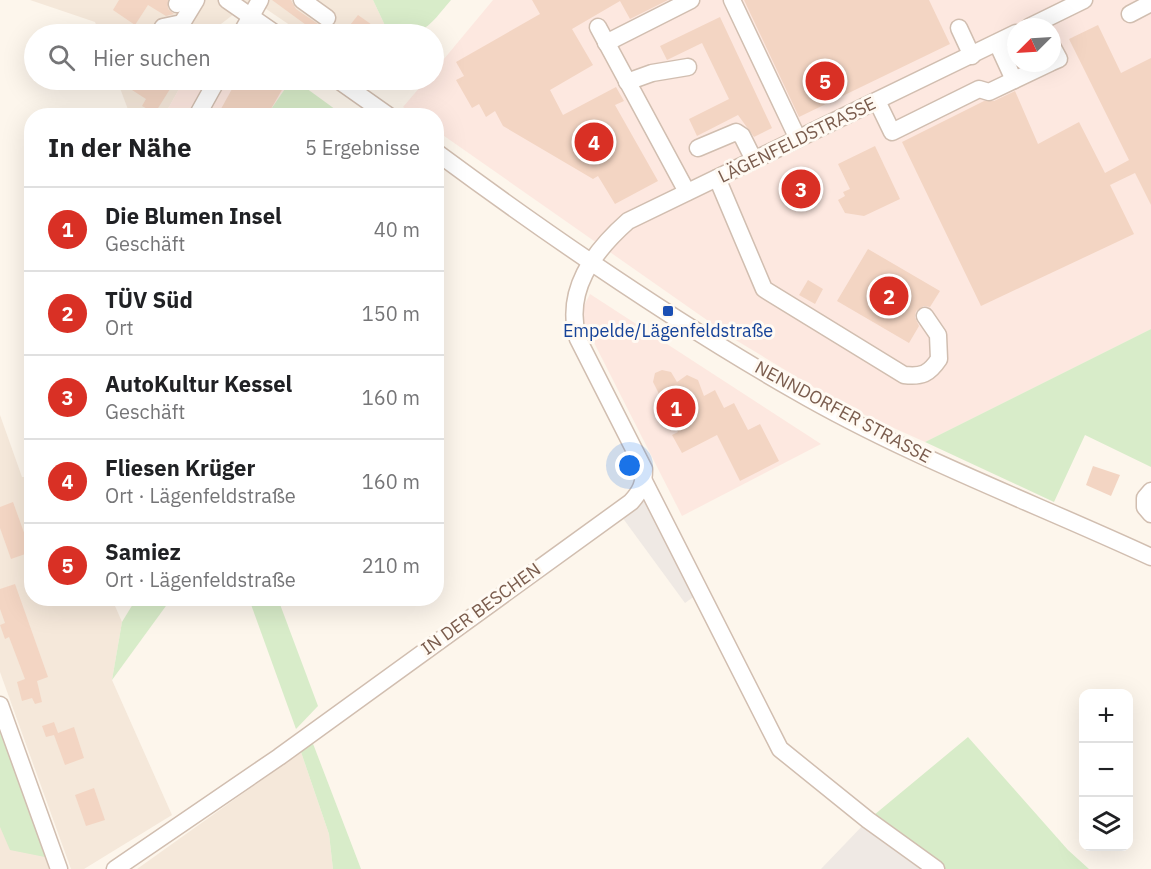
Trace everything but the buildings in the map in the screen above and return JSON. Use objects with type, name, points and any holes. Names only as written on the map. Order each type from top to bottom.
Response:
[{"type":"street","points":[[177,24],[182,23],[196,0]]},
{"type":"street","points":[[227,0],[262,24]]},
{"type":"street","points":[[246,24],[260,0]]},
{"type":"street","points":[[302,0],[327,18]]},
{"type":"street","points":[[606,43],[691,0]]},
{"type":"street","points":[[732,0],[798,139]]},
{"type":"street","points":[[1050,18],[1084,0]]},
{"type":"street","points":[[1131,14],[1151,3]]},
{"type":"street","points":[[598,27],[687,192]]},
{"type":"street","points":[[959,28],[972,56]]},
{"type":"street","name":"LÄGENFELDSTRASSE","points":[[592,263],[600,249],[628,221],[1007,38]]},
{"type":"street","points":[[997,43],[1014,80]]},
{"type":"street","points":[[627,82],[652,73],[688,67]]},
{"type":"street","points":[[877,101],[892,132],[979,89],[989,92],[1031,72]]},
{"type":"street","points":[[201,108],[211,90]]},
{"type":"street","points":[[352,90],[378,108]]},
{"type":"street","points":[[698,148],[736,132],[742,136],[754,160]]},
{"type":"street","name":"NENNDORFER STRASSE","points":[[444,158],[515,211],[592,263],[795,391],[931,459],[1151,557]]},
{"type":"street","points":[[717,178],[764,289],[904,375],[918,377],[927,374],[939,359],[938,335],[925,316]]},
{"type":"street","points":[[592,263],[575,292],[573,320],[578,339],[644,469],[644,482],[780,749],[868,820],[936,869]]},
{"type":"street","name":"IN DER BESCHEN","points":[[116,869],[279,757],[630,502],[640,492],[644,482]]},
{"type":"street","points":[[1151,492],[1145,498],[1145,507],[1151,514]]},
{"type":"street","points":[[0,705],[59,869]]},
{"type":"shaded area","points":[[30,0],[252,0],[221,24],[96,24]]},
{"type":"shaded area","points":[[253,0],[373,0],[384,24],[288,24]]},
{"type":"shaded area","points":[[493,0],[1151,0],[1151,329],[925,442],[845,406],[734,339],[444,136],[444,108],[404,108],[417,90],[444,90],[444,59]]},
{"type":"shaded area","points":[[121,90],[178,90],[168,108],[127,108]]},
{"type":"shaded area","points":[[178,90],[284,90],[272,108],[168,108]]},
{"type":"shaded area","points":[[590,294],[821,444],[682,516],[583,321],[582,310]]},
{"type":"shaded area","points":[[0,415],[22,477],[24,477],[24,606],[115,606],[122,622],[112,680],[172,815],[84,869],[71,869],[0,672]]},
{"type":"shaded area","points":[[645,500],[696,595],[685,603],[622,517]]},
{"type":"shaded area","points":[[0,724],[45,857],[49,869],[0,869]]},
{"type":"shaded area","points":[[301,752],[329,834],[333,869],[137,869]]},
{"type":"shaded area","points":[[868,820],[936,869],[821,869]]},
{"type":"green space","points":[[373,0],[451,0],[430,24],[384,24]]},
{"type":"green space","points":[[284,90],[309,90],[333,108],[272,108]]},
{"type":"green space","points":[[1151,329],[1151,467],[1085,435],[1054,502],[925,442]]},
{"type":"green space","points":[[132,606],[166,606],[112,680],[122,622]]},
{"type":"green space","points":[[252,606],[281,606],[318,706],[296,729]]},
{"type":"green space","points":[[0,724],[45,857],[10,850],[0,827]]},
{"type":"green space","points":[[968,737],[1068,850],[1089,869],[936,869],[868,820]]},
{"type":"green space","points":[[312,741],[361,869],[333,869],[329,834],[301,752]]},
{"type":"place","name":"Samiez","points":[[825,81]]},
{"type":"place","name":"Fliesen Krüger","points":[[594,142]]},
{"type":"place","name":"AutoKultur Kessel","points":[[801,189]]},
{"type":"place","name":"TÜV Süd","points":[[889,296]]},
{"type":"place","name":"Empelde/Lägenfeldstraße","points":[[668,311]]},
{"type":"place","name":"Die Blumen Insel","points":[[676,408]]}]
